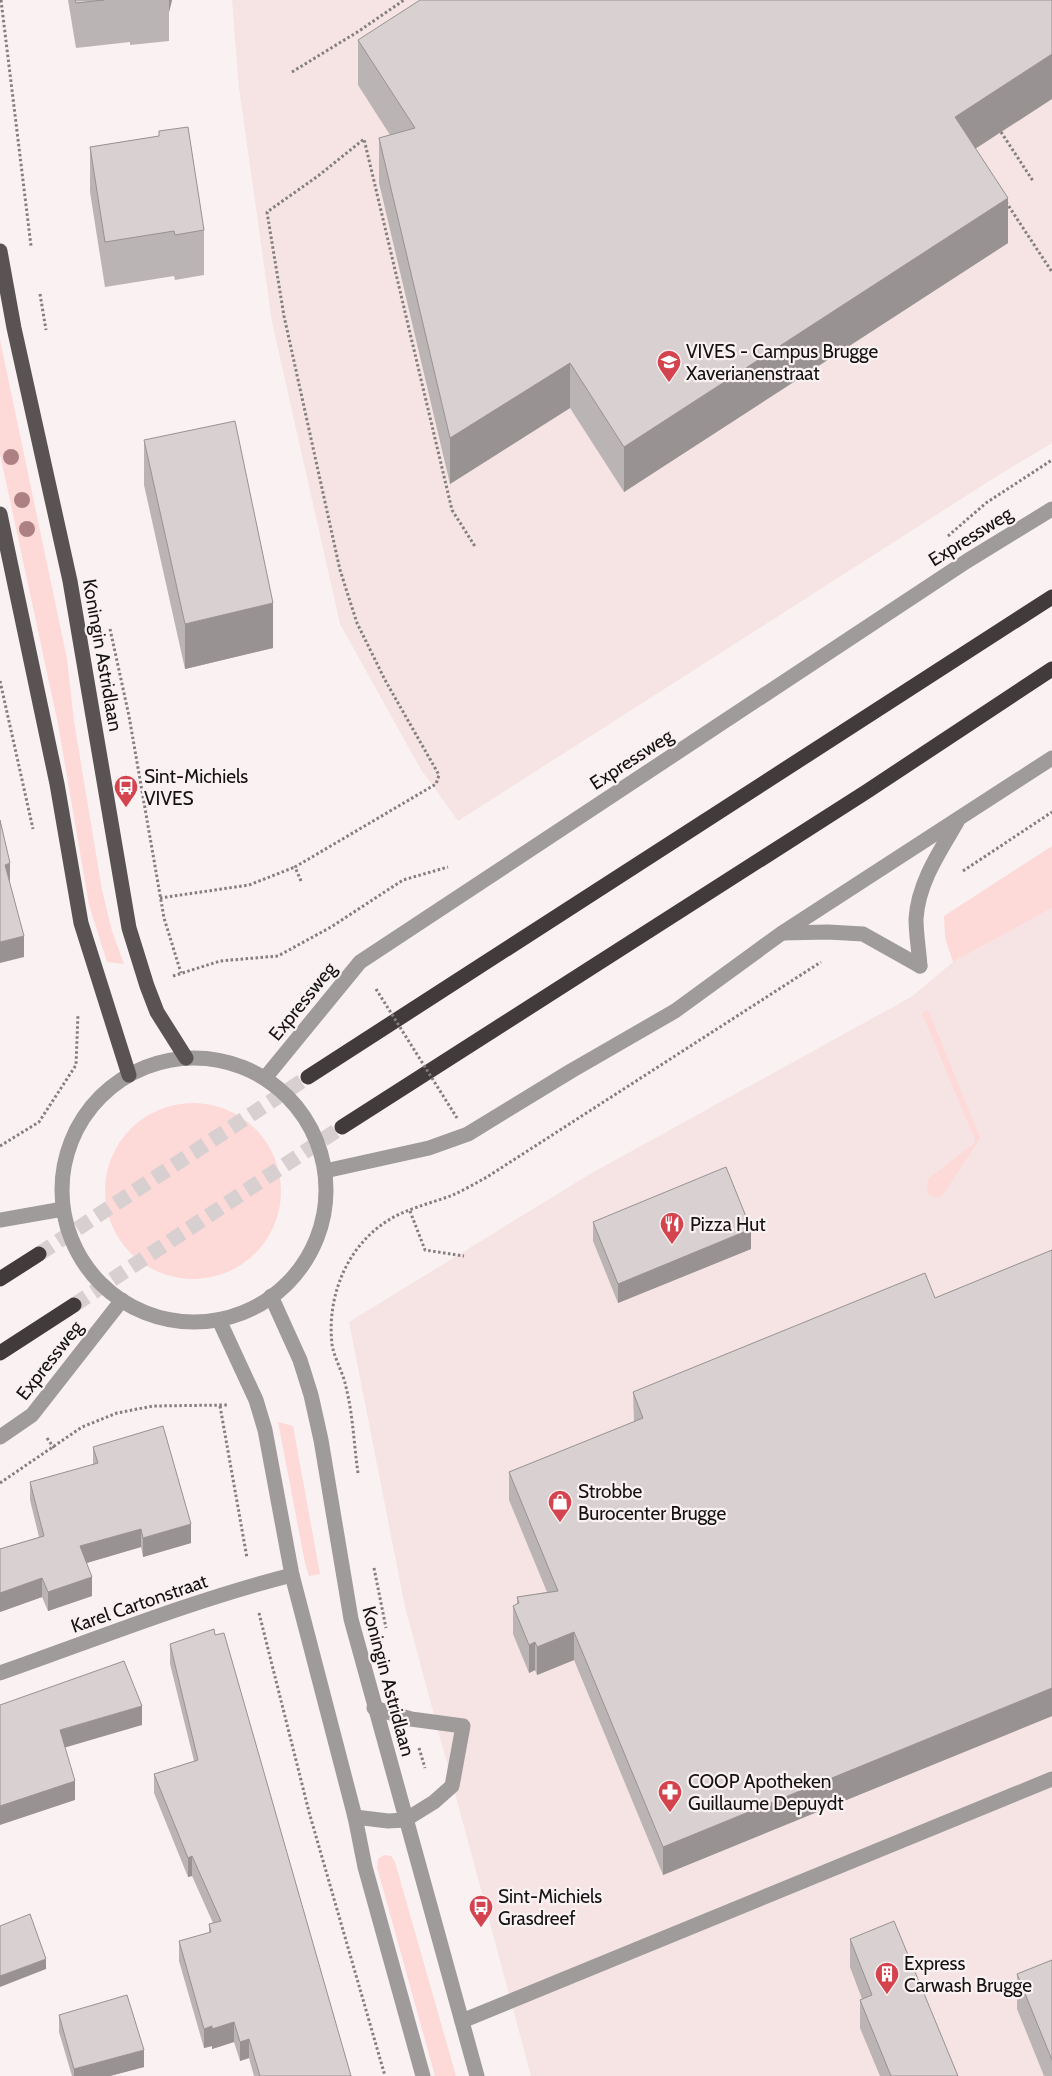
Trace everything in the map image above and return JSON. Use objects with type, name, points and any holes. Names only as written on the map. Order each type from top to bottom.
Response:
[{"type":"highway","points":[[308,1077],[1052,597]]},
{"type":"highway","points":[[342,1127],[866,792],[1052,670]]},
{"type":"highway","points":[[0,1279],[40,1254]]},
{"type":"highway","name":"Expressweg","points":[[0,1353],[74,1305]]},
{"type":"main road","name":"Koningin Astridlaan","points":[[0,251],[14,328],[70,581],[129,928],[146,986],[157,1012],[186,1058]]},
{"type":"main road","points":[[0,514],[57,784],[81,923],[129,1075]]},
{"type":"street","name":"Expressweg","points":[[265,1078],[360,962],[967,561],[1052,509]]},
{"type":"street","points":[[325,1171],[429,1148],[468,1134],[571,1071],[675,1011],[782,933],[1052,758]]},
{"type":"street","points":[[782,933],[828,932],[863,934],[920,966],[916,919],[919,899],[932,865],[960,818]]},
{"type":"street","points":[[186,1058],[207,1058],[228,1062],[265,1078],[286,1094],[298,1109],[319,1146],[325,1171],[324,1215],[318,1235],[308,1257],[297,1274],[271,1296],[246,1312],[219,1320],[188,1322],[169,1320],[148,1314],[122,1300],[100,1283],[84,1264],[73,1244],[63,1209],[64,1166],[76,1128],[99,1098],[115,1084],[142,1068],[163,1061],[186,1058]]},
{"type":"street","points":[[0,1220],[63,1209]]},
{"type":"street","name":"Koningin Astridlaan","points":[[271,1296],[300,1360],[311,1395],[321,1440],[351,1619],[477,2076]]},
{"type":"street","name":"Expressweg","points":[[0,1437],[32,1415],[122,1300]]},
{"type":"street","points":[[219,1320],[256,1400],[265,1430],[292,1575],[355,1817],[365,1867],[423,2076]]},
{"type":"street","name":"Karel Cartonstraat","points":[[0,1673],[253,1585],[292,1575]]},
{"type":"street","points":[[355,1817],[388,1821],[406,1820],[434,1802],[452,1786],[463,1726],[411,1719],[374,1708]]},
{"type":"street","points":[[462,2021],[1052,1779]]},
{"type":"path","points":[[1,0],[31,250]]},
{"type":"path","points":[[292,72],[404,0]]},
{"type":"path","points":[[1001,132],[1033,181]]},
{"type":"path","points":[[160,898],[249,885],[294,866],[436,784],[439,775],[377,664],[357,623],[346,587],[284,316],[267,212],[318,176],[364,139],[452,510],[476,548]]},
{"type":"path","points":[[1005,200],[1052,272]]},
{"type":"path","points":[[38,288],[48,336]]},
{"type":"path","points":[[942,542],[986,503],[1052,460]]},
{"type":"path","points":[[108,622],[129,716],[164,918],[181,973],[220,961],[278,956],[331,927],[403,880],[450,867]]},
{"type":"path","points":[[961,872],[1052,812]]},
{"type":"path","points":[[294,866],[301,881]]},
{"type":"path","points":[[346,1386],[332,1346],[333,1296],[346,1267],[362,1242],[381,1225],[410,1211],[455,1194],[487,1177],[823,960]]},
{"type":"path","points":[[376,989],[457,1118]]},
{"type":"path","points":[[0,1146],[39,1122],[76,1065],[78,1009]]},
{"type":"path","points":[[410,1211],[425,1250],[464,1256]]},
{"type":"path","points":[[0,1483],[82,1428],[117,1413],[153,1406],[220,1406],[234,1492],[253,1585],[280,1699],[385,2076]]},
{"type":"shaded area","name":"VIVES - Campus Brugge Xaverianenstraat","points":[[232,0],[1052,0],[1052,443],[994,478],[458,821],[420,768],[340,624],[272,322],[239,88]]},
{"type":"shaded area","points":[[0,340],[67,659],[74,721],[102,890],[112,931],[124,964],[107,962],[89,905],[58,724],[0,454]]},
{"type":"shaded area","points":[[1052,846],[1052,908],[953,962],[945,938],[944,916]]},
{"type":"shaded area","points":[[1052,908],[1052,2076],[531,2076],[405,1607],[349,1322],[590,1174],[911,997],[953,962]]},
{"type":"shaded area","points":[[928,1010],[980,1138],[942,1196],[938,1197],[931,1196],[928,1193],[928,1179],[976,1142],[922,1013]]},
{"type":"shaded area","points":[[193,1103],[227,1110],[249,1123],[261,1135],[274,1157],[281,1191],[274,1225],[261,1247],[249,1259],[227,1272],[193,1279],[159,1272],[137,1259],[125,1247],[112,1225],[105,1191],[112,1157],[125,1135],[137,1123],[159,1110]]},
{"type":"shaded area","points":[[278,1422],[293,1426],[320,1574],[309,1576],[305,1563]]},
{"type":"shaded area","points":[[384,1855],[391,1856],[395,1862],[456,2076],[435,2076],[377,1867],[378,1859]]},
{"type":"building","points":[[75,0],[104,0],[76,3]]},
{"type":"building","points":[[420,0],[1052,0],[1052,54],[955,117],[1008,198],[624,447],[570,363],[450,438],[379,138],[415,128],[358,40]]},
{"type":"building","points":[[188,127],[204,230],[175,235],[174,231],[105,242],[90,147],[159,136],[159,131]]},
{"type":"building","points":[[235,421],[273,603],[185,624],[144,440]]},
{"type":"building","points":[[0,820],[10,863],[5,865],[24,936],[0,942]]},
{"type":"building","name":"Pizza Hut","points":[[726,1167],[751,1229],[618,1284],[593,1222]]},
{"type":"building","points":[[1052,1250],[1052,1688],[663,1847],[574,1632],[537,1647],[535,1642],[529,1645],[513,1606],[519,1603],[517,1597],[558,1591],[509,1472],[643,1418],[633,1392],[925,1273],[935,1298]]},
{"type":"building","points":[[163,1426],[191,1524],[143,1538],[141,1529],[80,1546],[92,1577],[48,1592],[42,1578],[0,1593],[0,1549],[44,1536],[30,1482],[98,1463],[93,1447]]},
{"type":"building","points":[[214,1629],[215,1635],[224,1633],[351,2076],[260,2076],[249,2039],[240,2042],[234,2022],[212,2029],[212,2026],[204,2029],[179,1941],[211,1932],[209,1924],[221,1921],[192,1856],[188,1858],[154,1774],[198,1760],[170,1644]]},
{"type":"building","points":[[124,1661],[142,1706],[60,1730],[75,1781],[0,1806],[0,1705]]},
{"type":"building","points":[[30,1914],[46,1959],[0,1976],[0,1926]]},
{"type":"building","name":"Express Carwash Brugge","points":[[894,1921],[958,2076],[891,2076],[860,2000],[872,1995],[850,1939]]},
{"type":"building","points":[[1052,1960],[1052,2060],[1017,1974]]},
{"type":"building","points":[[127,1995],[144,2050],[74,2069],[59,2015]]},
{"type":"tunnel","points":[[39,1254],[308,1077]]},
{"type":"tunnel","points":[[74,1305],[342,1127]]},
{"type":"place","name":"VIVES - Campus Brugge Xaverianenstraat","points":[[669,383]]},
{"type":"place","name":"Sint-Michiels VIVES","points":[[126,808]]},
{"type":"place","name":"Pizza Hut","points":[[672,1245]]},
{"type":"place","name":"Strobbe Burocenter Brugge","points":[[560,1523]]},
{"type":"place","name":"COOP Apotheken Guillaume Depuydt","points":[[670,1813]]},
{"type":"place","name":"Sint-Michiels Grasdreef","points":[[481,1928]]},
{"type":"place","name":"Express Carwash Brugge","points":[[887,1995]]}]
